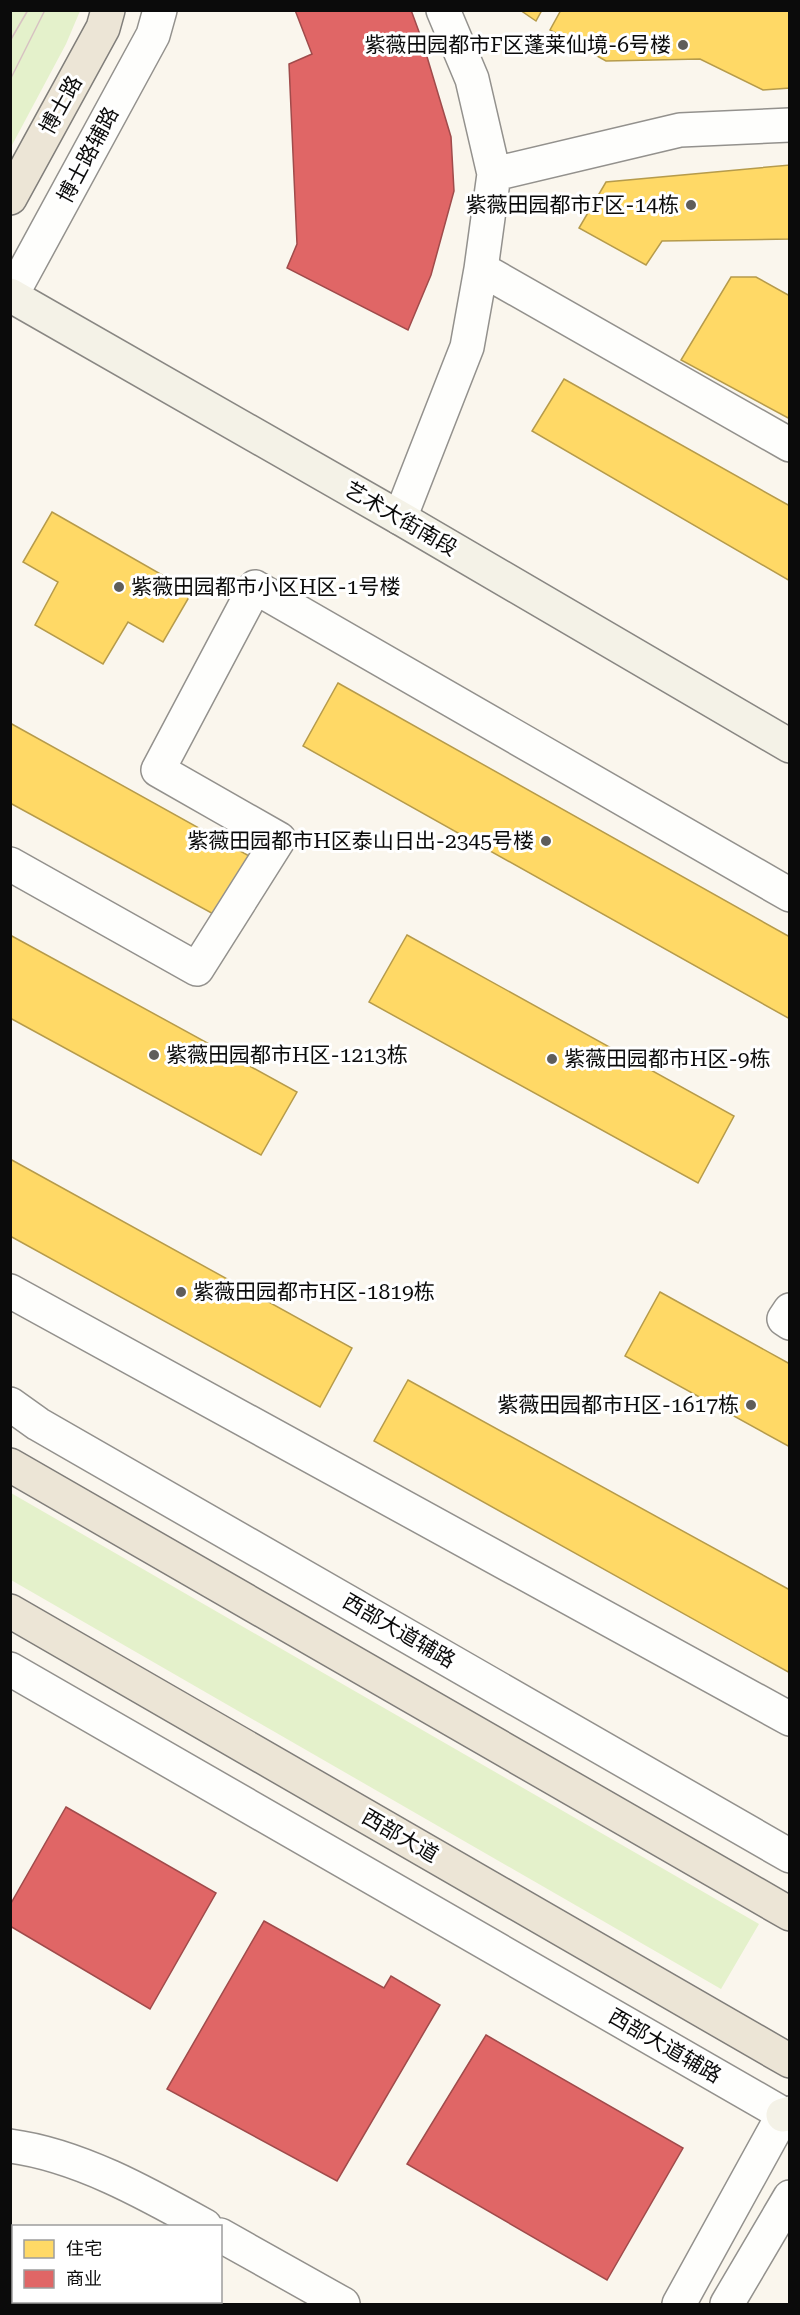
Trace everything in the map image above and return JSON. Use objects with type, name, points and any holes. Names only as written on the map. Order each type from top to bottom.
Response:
[{"type":"main road","name":"博士路","points":[[10,198],[103,28],[108,10]]},
{"type":"main road","points":[[10,1464],[789,1914]]},
{"type":"main road","name":"西部大道","points":[[10,1611],[789,2061]]},
{"type":"street","name":"博士路辅路","points":[[11,297],[153,35],[160,10]]},
{"type":"street","points":[[400,518],[467,347],[481,269],[494,174],[472,79],[443,10]]},
{"type":"street","points":[[494,174],[680,130],[789,125]]},
{"type":"street","points":[[481,269],[789,445]]},
{"type":"street","name":"艺术大街南段","points":[[11,297],[400,518],[789,746]]},
{"type":"street","points":[[10,864],[197,969],[279,839],[158,770],[255,587],[789,895]]},
{"type":"street","points":[[10,1291],[789,1719]]},
{"type":"street","points":[[789,1310],[784,1319],[789,1323]]},
{"type":"street","name":"西部大道辅路","points":[[10,1404],[39,1424],[789,1856]]},
{"type":"street","name":"西部大道辅路","points":[[10,1669],[787,2115]]},
{"type":"street","points":[[679,2304],[787,2115]]},
{"type":"street","points":[[10,2146],[40,2150],[140,2190],[203,2225]]},
{"type":"street","points":[[727,2304],[789,2197]]},
{"type":"street","points":[[222,2236],[344,2304]]},
{"type":"green space","points":[[11,10],[80,11],[66,44],[11,147]]},
{"type":"green space","points":[[11,1493],[759,1924],[721,1989],[11,1580]]},
{"type":"building: 住宅","points":[[520,10],[542,10],[536,21]]},
{"type":"building: 住宅","name":"紫薇田园都市F区蓬莱仙境-6号楼","points":[[561,10],[790,10],[790,88],[763,90],[700,59],[606,61],[550,30]]},
{"type":"building: 住宅","name":"紫薇田园都市F区-14栋","points":[[790,165],[790,239],[662,241],[646,265],[579,228],[606,182]]},
{"type":"building: 住宅","points":[[731,277],[756,277],[790,296],[790,419],[681,360]]},
{"type":"building: 住宅","points":[[564,379],[790,506],[790,581],[532,431]]},
{"type":"building: 住宅","name":"紫薇田园都市小区H区-1号楼","points":[[52,512],[192,592],[163,642],[128,622],[103,664],[35,625],[58,582],[23,562]]},
{"type":"building: 住宅","name":"紫薇田园都市H区泰山日出-2345号楼","points":[[338,683],[790,937],[790,1019],[303,746]]},
{"type":"building: 住宅","points":[[10,723],[251,857],[217,916],[10,803]]},
{"type":"building: 住宅","name":"紫薇田园都市H区-1213栋","points":[[10,935],[297,1092],[261,1155],[10,1018]]},
{"type":"building: 住宅","name":"紫薇田园都市H区-9栋","points":[[407,935],[734,1116],[698,1183],[369,1002]]},
{"type":"building: 住宅","name":"紫薇田园都市H区-1819栋","points":[[10,1159],[352,1348],[320,1407],[10,1236]]},
{"type":"building: 住宅","name":"紫薇田园都市H区-1617栋","points":[[660,1292],[790,1364],[790,1447],[625,1356]]},
{"type":"building: 住宅","points":[[408,1380],[790,1590],[790,1673],[374,1441]]},
{"type":"building: 商业","points":[[295,10],[411,10],[422,40],[451,137],[454,191],[431,275],[408,330],[287,268],[297,244],[289,64],[312,54]]},
{"type":"building: 商业","points":[[66,1807],[216,1893],[150,2009],[10,1926],[10,1905]]},
{"type":"building: 商业","points":[[264,1921],[384,1988],[391,1976],[440,2005],[337,2181],[167,2089]]},
{"type":"building: 商业","points":[[486,2035],[683,2148],[607,2280],[407,2164]]},
{"type":"tram line","points":[[10,41],[28,10]]},
{"type":"tram line","points":[[10,80],[45,10]]},
{"type":"place","name":"紫薇田园都市F区蓬莱仙境-6号楼","points":[[683,45]]},
{"type":"place","name":"紫薇田园都市F区-14栋","points":[[691,205]]},
{"type":"place","name":"紫薇田园都市小区H区-1号楼","points":[[119,587]]},
{"type":"place","name":"紫薇田园都市H区泰山日出-2345号楼","points":[[546,841]]},
{"type":"place","name":"紫薇田园都市H区-1213栋","points":[[154,1055]]},
{"type":"place","name":"紫薇田园都市H区-9栋","points":[[552,1059]]},
{"type":"place","name":"紫薇田园都市H区-1819栋","points":[[181,1292]]},
{"type":"place","name":"紫薇田园都市H区-1617栋","points":[[751,1405]]}]
